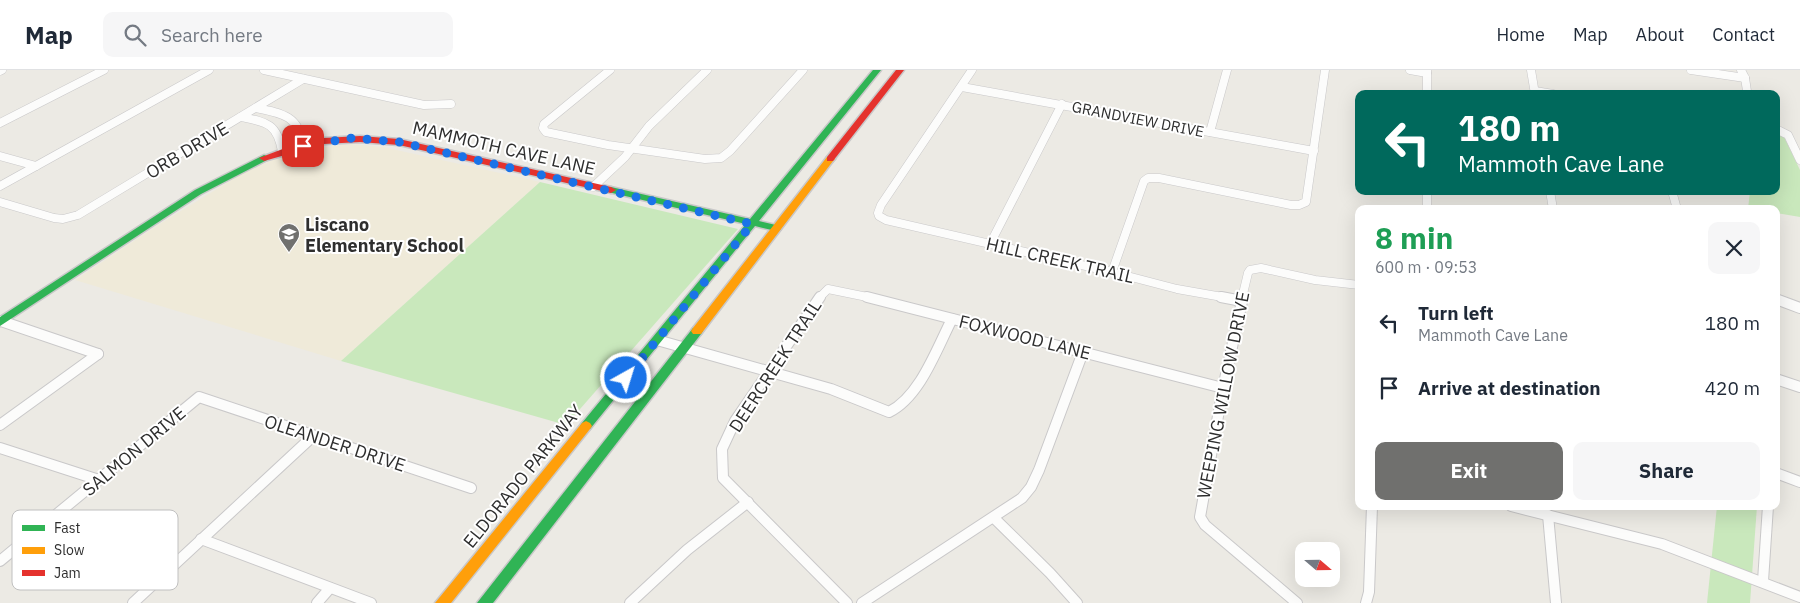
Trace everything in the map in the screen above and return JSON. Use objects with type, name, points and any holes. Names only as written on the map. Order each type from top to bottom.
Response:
[{"type":"main road","name":"ELDORADO PARKWAY","points":[[442,603],[878,70]]},
{"type":"main road","points":[[484,603],[900,70]]},
{"type":"main road","name":"MAMMOTH CAVE LANE","points":[[0,321],[216,180],[235,170],[282,151],[352,138],[377,138],[776,228]]},
{"type":"street","points":[[0,123],[104,70]]},
{"type":"street","points":[[0,186],[209,70]]},
{"type":"street","points":[[264,70],[424,105],[451,104]]},
{"type":"street","points":[[609,70],[544,124],[542,128],[546,132],[581,140],[704,158],[720,158],[730,151],[803,70]]},
{"type":"street","points":[[593,187],[625,157],[648,126],[707,70]]},
{"type":"street","points":[[962,87],[972,70]]},
{"type":"street","points":[[1210,132],[1228,70]]},
{"type":"street","points":[[1112,272],[1144,181],[1148,178],[1159,178],[1286,204],[1300,205],[1306,202],[1326,70]]},
{"type":"street","points":[[1410,70],[1427,71],[1427,90]]},
{"type":"street","points":[[1531,70],[1535,90]]},
{"type":"street","points":[[1691,70],[1745,78]]},
{"type":"street","points":[[1741,70],[1745,78],[1747,90]]},
{"type":"street","name":"ORB DRIVE","points":[[0,202],[54,218],[69,218],[85,211],[303,79]]},
{"type":"street","name":"GRANDVIEW DRIVE","points":[[962,87],[1314,152]]},
{"type":"street","name":"HILL CREEK TRAIL","points":[[962,87],[881,205],[878,213],[879,216],[886,220],[1176,288],[1242,301]]},
{"type":"street","points":[[990,244],[1062,104]]},
{"type":"street","points":[[256,108],[279,113],[295,122],[302,132],[303,146]]},
{"type":"street","points":[[241,116],[264,122],[276,129],[280,135],[282,151]]},
{"type":"street","points":[[1780,131],[1792,128]]},
{"type":"street","points":[[1780,131],[1788,135],[1800,160]]},
{"type":"street","points":[[0,156],[36,166]]},
{"type":"street","name":"WEEPING WILLOW DRIVE","points":[[1298,603],[1205,526],[1199,512],[1223,388],[1250,270],[1262,268],[1315,280],[1355,285]]},
{"type":"street","name":"FOXWOOD LANE","points":[[828,289],[839,290],[1223,388]]},
{"type":"street","name":"DEERCREEK TRAIL","points":[[828,289],[821,295],[735,422],[722,449],[723,478],[847,603]]},
{"type":"street","points":[[1780,300],[1800,308]]},
{"type":"street","points":[[657,340],[831,389],[887,412],[892,412],[901,406],[914,391],[952,319]]},
{"type":"street","points":[[0,321],[98,354],[0,425]]},
{"type":"street","points":[[862,603],[1022,498],[1036,478],[1082,352]]},
{"type":"street","points":[[1780,380],[1800,387]]},
{"type":"street","name":"OLEANDER DRIVE","points":[[199,397],[312,437],[471,488]]},
{"type":"street","name":"SALMON DRIVE","points":[[63,510],[199,397]]},
{"type":"street","points":[[178,561],[312,437]]},
{"type":"street","points":[[0,448],[99,480]]},
{"type":"street","points":[[1780,474],[1800,482]]},
{"type":"street","points":[[630,603],[657,574],[715,526],[748,502]]},
{"type":"street","points":[[1366,603],[1369,592],[1372,510]]},
{"type":"street","points":[[1528,510],[1662,544],[1800,597]]},
{"type":"street","points":[[1763,582],[1768,510]]},
{"type":"street","points":[[1548,515],[1556,603]]},
{"type":"street","points":[[994,518],[1050,573],[1077,603]]},
{"type":"street","points":[[201,539],[370,603]]},
{"type":"street","name":"SALMON DRIVE","points":[[0,562],[12,552]]},
{"type":"street","points":[[316,603],[330,588]]},
{"type":"street","points":[[133,603],[147,590]]},
{"type":"shaded area","name":"Liscano Elementary School","points":[[351,144],[383,147],[540,182],[341,361],[75,280],[158,225],[243,173],[282,156],[318,148]]},
{"type":"green space","points":[[1780,134],[1783,135],[1800,170],[1800,217],[1780,214],[1780,205],[1748,205],[1750,195],[1780,195]]},
{"type":"green space","points":[[540,182],[738,229],[566,425],[341,361]]},
{"type":"green space","points":[[1717,510],[1757,510],[1750,603],[1707,603]]},
{"type":"traffic: fast","points":[[586,426],[877,70]]},
{"type":"traffic: fast","points":[[0,322],[198,192],[264,158]]},
{"type":"traffic: fast","points":[[611,190],[776,228]]},
{"type":"traffic: fast","points":[[484,603],[697,331]]},
{"type":"traffic: slow","points":[[697,331],[830,159]]},
{"type":"traffic: slow","points":[[442,603],[586,426]]},
{"type":"traffic: jam","points":[[830,159],[900,70]]},
{"type":"traffic: jam","points":[[264,158],[324,141],[360,139],[399,142],[611,190]]},
{"type":"place","name":"Liscano Elementary School","points":[[289,253]]},
{"type":"route","points":[[303,146],[352,138],[377,138],[752,224],[626,378]]}]
